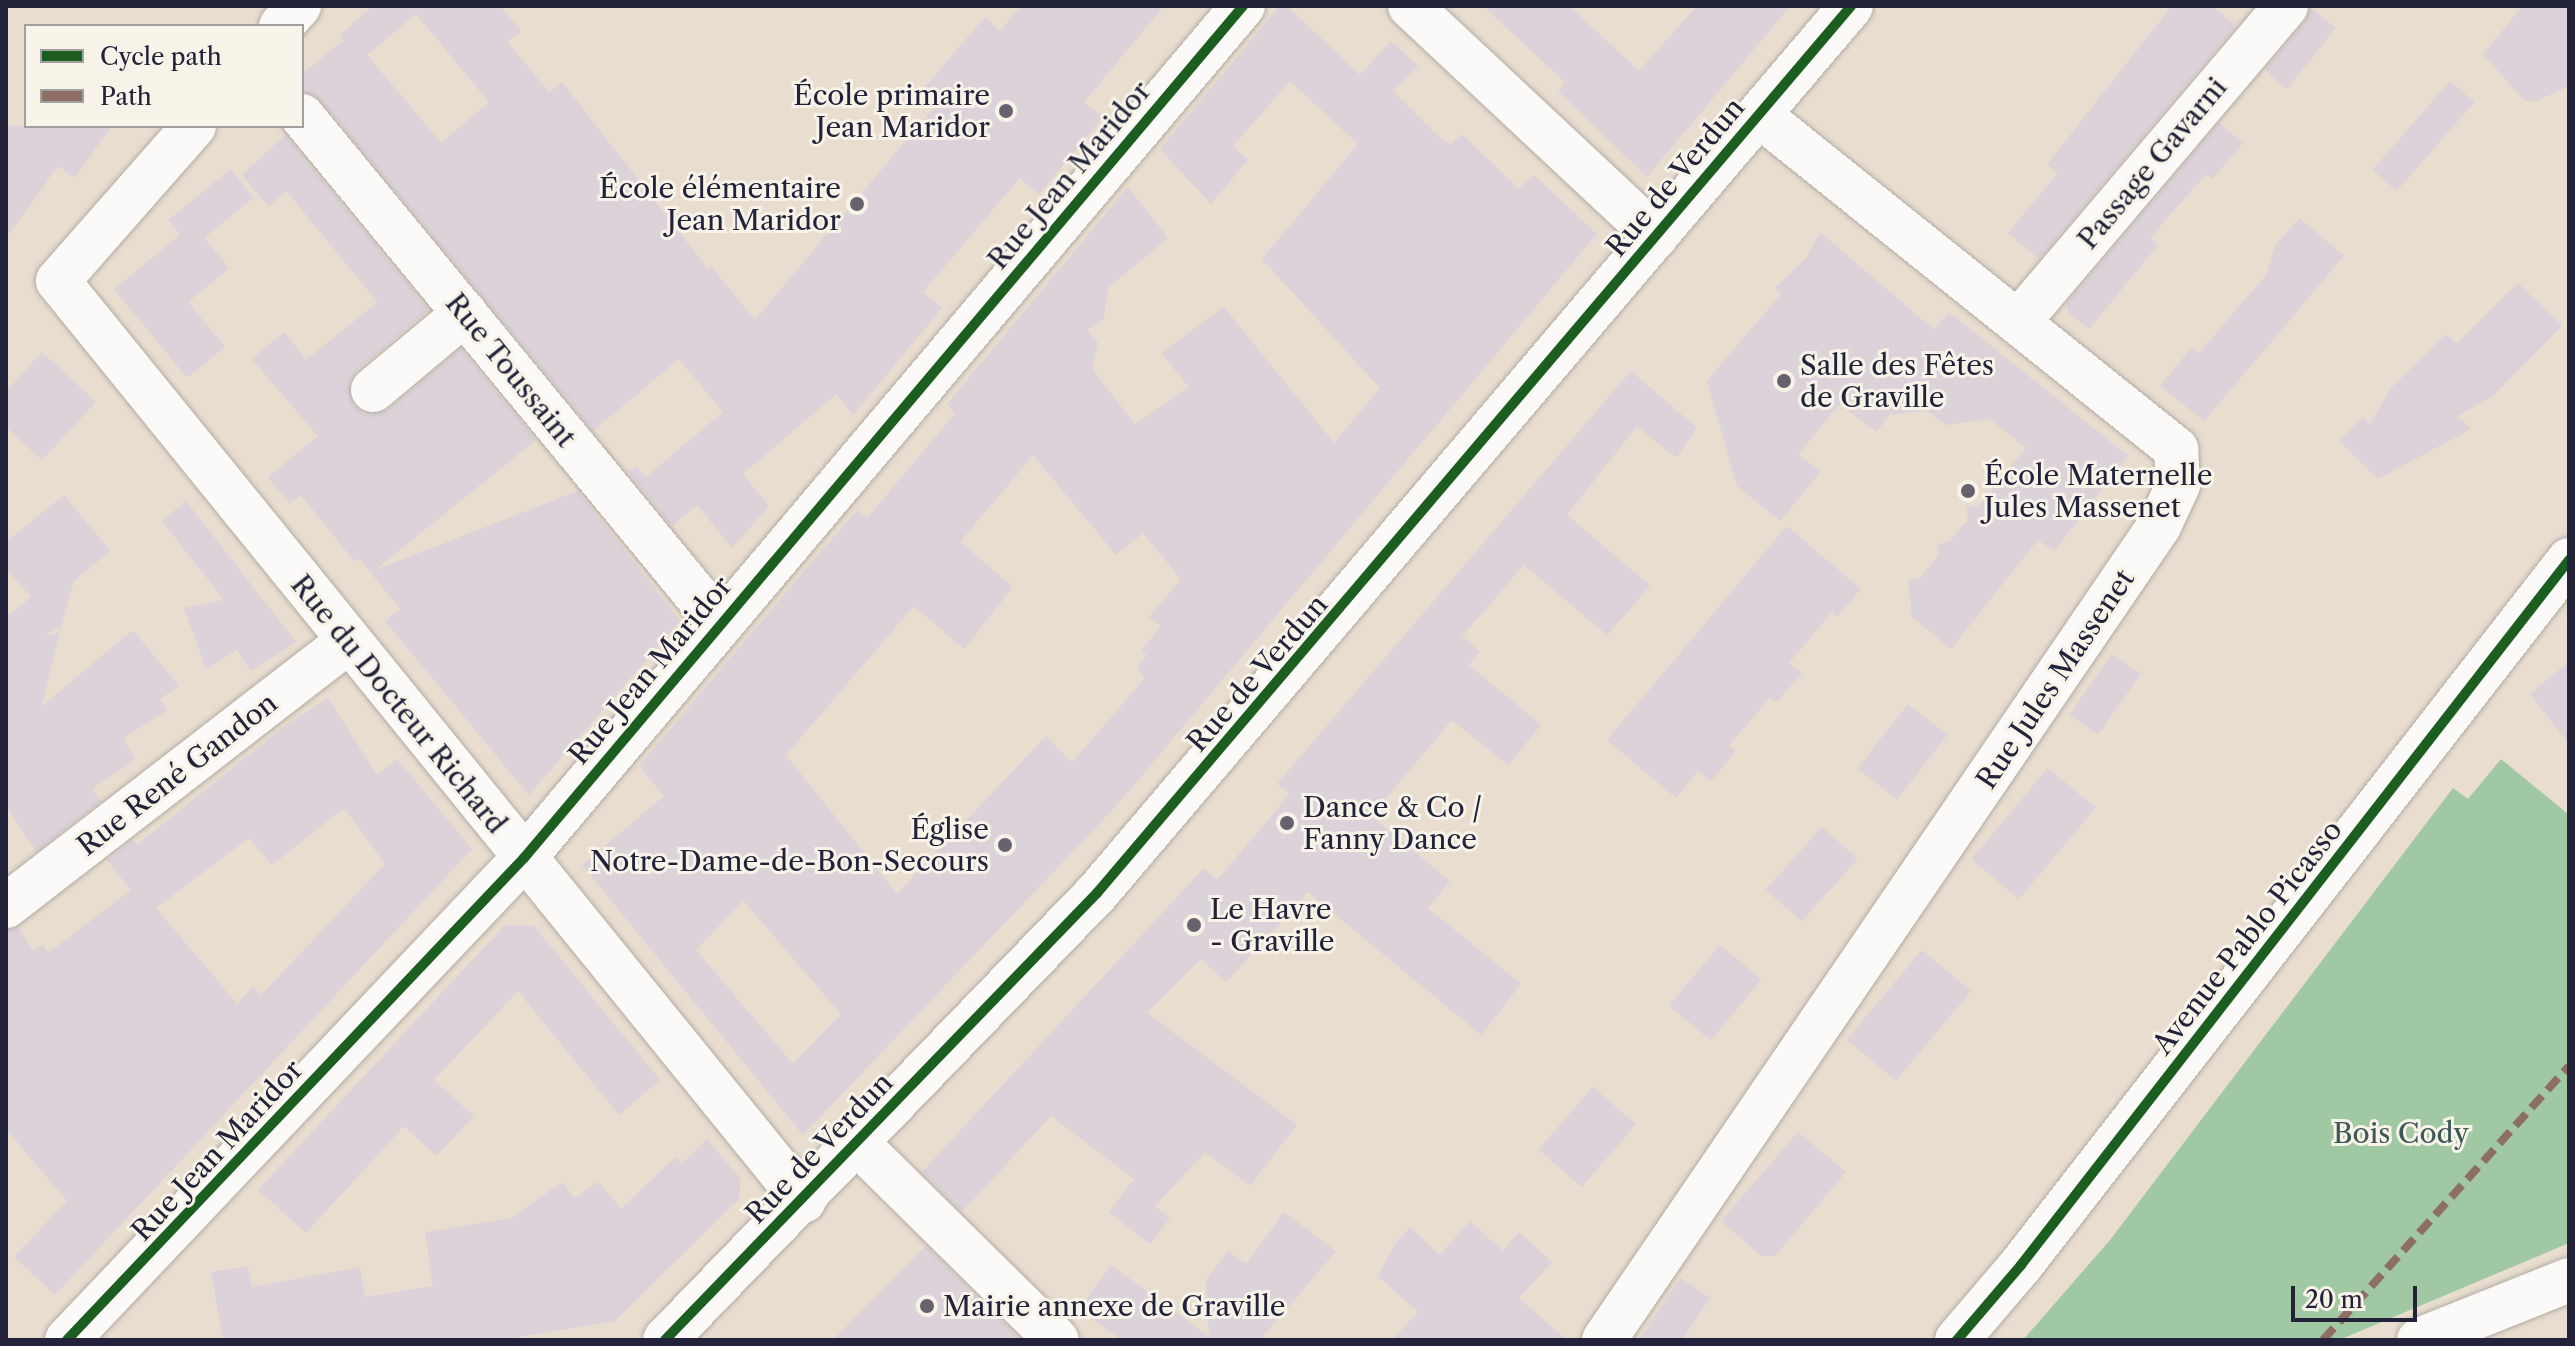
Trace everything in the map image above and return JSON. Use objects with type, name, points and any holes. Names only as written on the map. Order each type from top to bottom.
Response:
[{"type":"street","points":[[283,24],[299,6]]},
{"type":"street","name":"Rue Jean Maridor","points":[[67,1340],[524,858],[1243,6]]},
{"type":"street","points":[[1410,6],[1656,236]]},
{"type":"street","name":"Rue de Verdun","points":[[665,1340],[804,1201],[1127,860],[1851,6]]},
{"type":"street","name":"Passage Gavarni","points":[[2019,321],[2286,6]]},
{"type":"street","name":"Rue Jules Massenet","points":[[1604,1340],[2159,526],[2178,485],[2176,449],[1759,115]]},
{"type":"street","name":"Rue Toussaint","points":[[304,118],[720,624]]},
{"type":"street","name":"Rue du Docteur Richard","points":[[192,128],[58,281],[804,1201]]},
{"type":"street","points":[[373,390],[465,313]]},
{"type":"street","name":"Avenue Pablo Picasso","points":[[1957,1340],[2021,1265],[2569,560]]},
{"type":"street","name":"Rue René Gandon","points":[[6,906],[348,642]]},
{"type":"street","points":[[858,1144],[1057,1340]]},
{"type":"street","points":[[2419,1340],[2569,1280]]},
{"type":"green space","name":"Bois Cody","points":[[2501,759],[2569,815],[2569,1243],[2339,1340],[2023,1340],[2110,1240],[2453,788],[2468,799]]},
{"type":"building","points":[[373,6],[500,6],[521,31],[507,42],[549,92],[562,82],[708,269],[711,266],[755,320],[935,106],[920,93],[985,17],[1000,31],[1021,6],[1164,6],[1084,102],[1103,117],[1039,194],[1020,178],[923,292],[942,308],[853,415],[836,394],[743,474],[769,506],[732,548],[697,505],[672,526],[627,471],[637,467],[646,477],[723,412],[679,359],[593,431],[321,100],[304,93],[304,72],[344,40],[340,35]],"holes":[[[416,14],[489,102],[441,143],[367,55]]]},
{"type":"building","points":[[1280,6],[1287,6],[1360,75],[1391,41],[1418,66],[1393,91],[1441,139],[1451,144],[1462,134],[1519,189],[1534,175],[1597,234],[1118,804],[803,1135],[582,865],[664,796],[639,766],[858,510],[867,518],[955,414],[947,404],[1128,187],[1168,238],[1108,288],[1104,319],[1087,330],[1098,343],[1092,369],[1135,424],[1189,387],[1161,353],[1224,307],[1334,443],[1380,388],[1262,259],[1358,144],[1290,81],[1233,146],[1248,160],[1211,204],[1160,149]],"holes":[[[1033,455],[1116,555],[1143,533],[1181,579],[1149,617],[1161,626],[1141,651],[1147,655],[1137,667],[1145,678],[1072,763],[1046,736],[897,894],[786,755],[914,606],[964,649],[1013,587],[960,542]],[[743,900],[841,1014],[793,1064],[696,950]]]},
{"type":"building","points":[[1483,6],[1569,6],[1639,71],[1697,6],[1790,6],[1647,177],[1558,91],[1565,82]]},
{"type":"building","points":[[2172,6],[2212,6],[2236,26],[2039,259],[2008,233],[2058,173],[2047,164]]},
{"type":"building","points":[[2523,6],[2569,6],[2569,86],[2536,101],[2525,101],[2483,54]]},
{"type":"building","points":[[2310,7],[2336,28],[2287,89],[2265,70],[2305,22]]},
{"type":"building","points":[[2450,81],[2474,102],[2397,191],[2373,170]]},
{"type":"building","points":[[2219,123],[2243,143],[2212,179],[2206,174],[2150,238],[2158,245],[2089,329],[2068,312],[2067,303]]},
{"type":"building","points":[[6,126],[111,128],[74,178],[58,166],[6,238]]},
{"type":"building","points":[[285,135],[429,310],[356,371],[349,382],[353,405],[365,414],[388,410],[461,349],[536,440],[375,570],[578,491],[680,621],[529,795],[385,621],[400,609],[359,558],[355,562],[301,495],[290,504],[268,477],[318,436],[252,359],[284,332],[306,360],[378,302],[286,191],[269,207],[242,175]]},
{"type":"building","points":[[231,169],[253,198],[204,238],[229,268],[188,302],[225,347],[187,378],[114,289],[180,235],[168,220]]},
{"type":"building","points":[[2299,218],[2344,256],[2204,421],[2160,386],[2191,348],[2198,354],[2266,275],[2275,246]]},
{"type":"building","points":[[1820,232],[1934,330],[1949,312],[2128,456],[2054,551],[2038,540],[1951,649],[1912,617],[1908,580],[1920,578],[1939,555],[1937,544],[1949,542],[1968,520],[1966,507],[1979,506],[2026,448],[1990,419],[1945,425],[1927,410],[1890,415],[1876,432],[1840,404],[1798,454],[1820,472],[1780,521],[1737,486],[1707,381],[1781,294],[1775,288],[1807,257]]},
{"type":"building","points":[[2518,283],[2562,326],[2493,396],[2457,416],[2471,429],[2378,479],[2339,441],[2363,417],[2370,424],[2392,387],[2446,334],[2457,344]]},
{"type":"building","points":[[42,352],[96,402],[42,460],[6,427],[6,392]]},
{"type":"building","points":[[1631,371],[1697,428],[1676,458],[1637,426],[1567,515],[1650,586],[1607,635],[1524,565],[1462,636],[1480,652],[1469,665],[1541,725],[1508,765],[1452,720],[1371,816],[1450,881],[1428,908],[1521,984],[1481,1035],[1308,892],[1226,982],[1201,959],[1147,1013],[1297,1125],[1250,1186],[1205,1152],[1155,1206],[1170,1218],[1150,1244],[1109,1212],[1134,1179],[1051,1116],[962,1212],[922,1172],[1204,868],[1217,880],[1290,794],[1277,784]]},
{"type":"building","points":[[64,495],[110,551],[74,581],[60,632],[56,627],[45,636],[60,633],[41,707],[133,630],[179,686],[160,699],[168,710],[123,738],[135,759],[92,789],[101,801],[36,852],[6,806],[6,618],[31,597],[6,568],[6,542]]},
{"type":"building","points":[[186,501],[296,642],[251,671],[237,650],[206,669],[184,608],[224,600],[162,521]]},
{"type":"building","points":[[1787,526],[1861,589],[1837,617],[1832,612],[1789,663],[1802,673],[1776,703],[1770,697],[1729,746],[1736,751],[1711,781],[1698,771],[1676,798],[1607,740]]},
{"type":"building","points":[[2112,654],[2141,674],[2098,735],[2070,715]]},
{"type":"building","points":[[2569,662],[2569,744],[2530,694]]},
{"type":"building","points":[[328,698],[377,775],[397,759],[472,849],[55,1295],[14,1257],[67,1201],[6,1129],[6,930],[18,927],[33,951],[43,945],[48,953],[131,890],[107,860],[133,840],[137,845],[286,725]],"holes":[[[344,808],[385,864],[261,995],[253,987],[237,1004],[156,908],[249,838],[272,865]]]},
{"type":"building","points":[[1908,704],[1947,735],[1897,799],[1858,769]]},
{"type":"building","points":[[2048,768],[2095,808],[2019,899],[1972,859]]},
{"type":"building","points":[[1822,827],[1858,859],[1801,922],[1766,889]]},
{"type":"building","points":[[505,925],[534,926],[660,1080],[619,1115],[518,991],[434,1080],[474,1116],[436,1156],[404,1126],[306,1233],[258,1190]]},
{"type":"building","points":[[1720,945],[1761,980],[1711,1040],[1669,1006]]},
{"type":"building","points":[[1922,950],[1971,991],[1896,1081],[1847,1040]]},
{"type":"building","points":[[1593,1087],[1636,1124],[1582,1187],[1539,1150]]},
{"type":"building","points":[[1798,1132],[1846,1172],[1775,1256],[1761,1256],[1721,1221]]},
{"type":"building","points":[[707,1139],[741,1180],[739,1199],[615,1321],[501,1340],[223,1340],[211,1272],[248,1266],[252,1287],[360,1267],[365,1297],[433,1286],[425,1232],[512,1218],[562,1182],[574,1198],[598,1182],[621,1209],[675,1157],[682,1164]]},
{"type":"building","points":[[1284,1212],[1336,1251],[1260,1340],[1122,1340],[1079,1310],[1111,1265],[1209,1337],[1206,1280],[1228,1251],[1246,1264]]},
{"type":"building","points":[[1470,1221],[1503,1251],[1519,1232],[1552,1262],[1519,1298],[1567,1340],[1392,1340],[1418,1312],[1378,1276],[1394,1245],[1410,1227],[1440,1255]]},
{"type":"building","name":"Mairie annexe de Graville","points":[[926,1246],[1021,1340],[833,1340]]},
{"type":"building","points":[[1681,1278],[1710,1298],[1682,1340],[1639,1340]]},
{"type":"marked path","points":[[2323,1340],[2569,1066]]},
{"type":"cycle path","points":[[67,1340],[524,858],[1243,6]]},
{"type":"cycle path","points":[[665,1340],[1097,893],[1851,6]]},
{"type":"cycle path","points":[[1957,1340],[2021,1265],[2569,560]]},
{"type":"place","name":"École primaire Jean Maridor","points":[[1006,111]]},
{"type":"place","name":"École élémentaire Jean Maridor","points":[[857,204]]},
{"type":"place","name":"Salle des Fêtes de Graville","points":[[1784,381]]},
{"type":"place","name":"École Maternelle Jules Massenet","points":[[1968,491]]},
{"type":"place","name":"Dance & Co / Fanny Dance","points":[[1287,823]]},
{"type":"place","name":"Église Notre-Dame-de-Bon-Secours","points":[[1005,845]]},
{"type":"place","name":"Le Havre - Graville","points":[[1194,925]]},
{"type":"place","name":"Mairie annexe de Graville","points":[[927,1306]]}]
